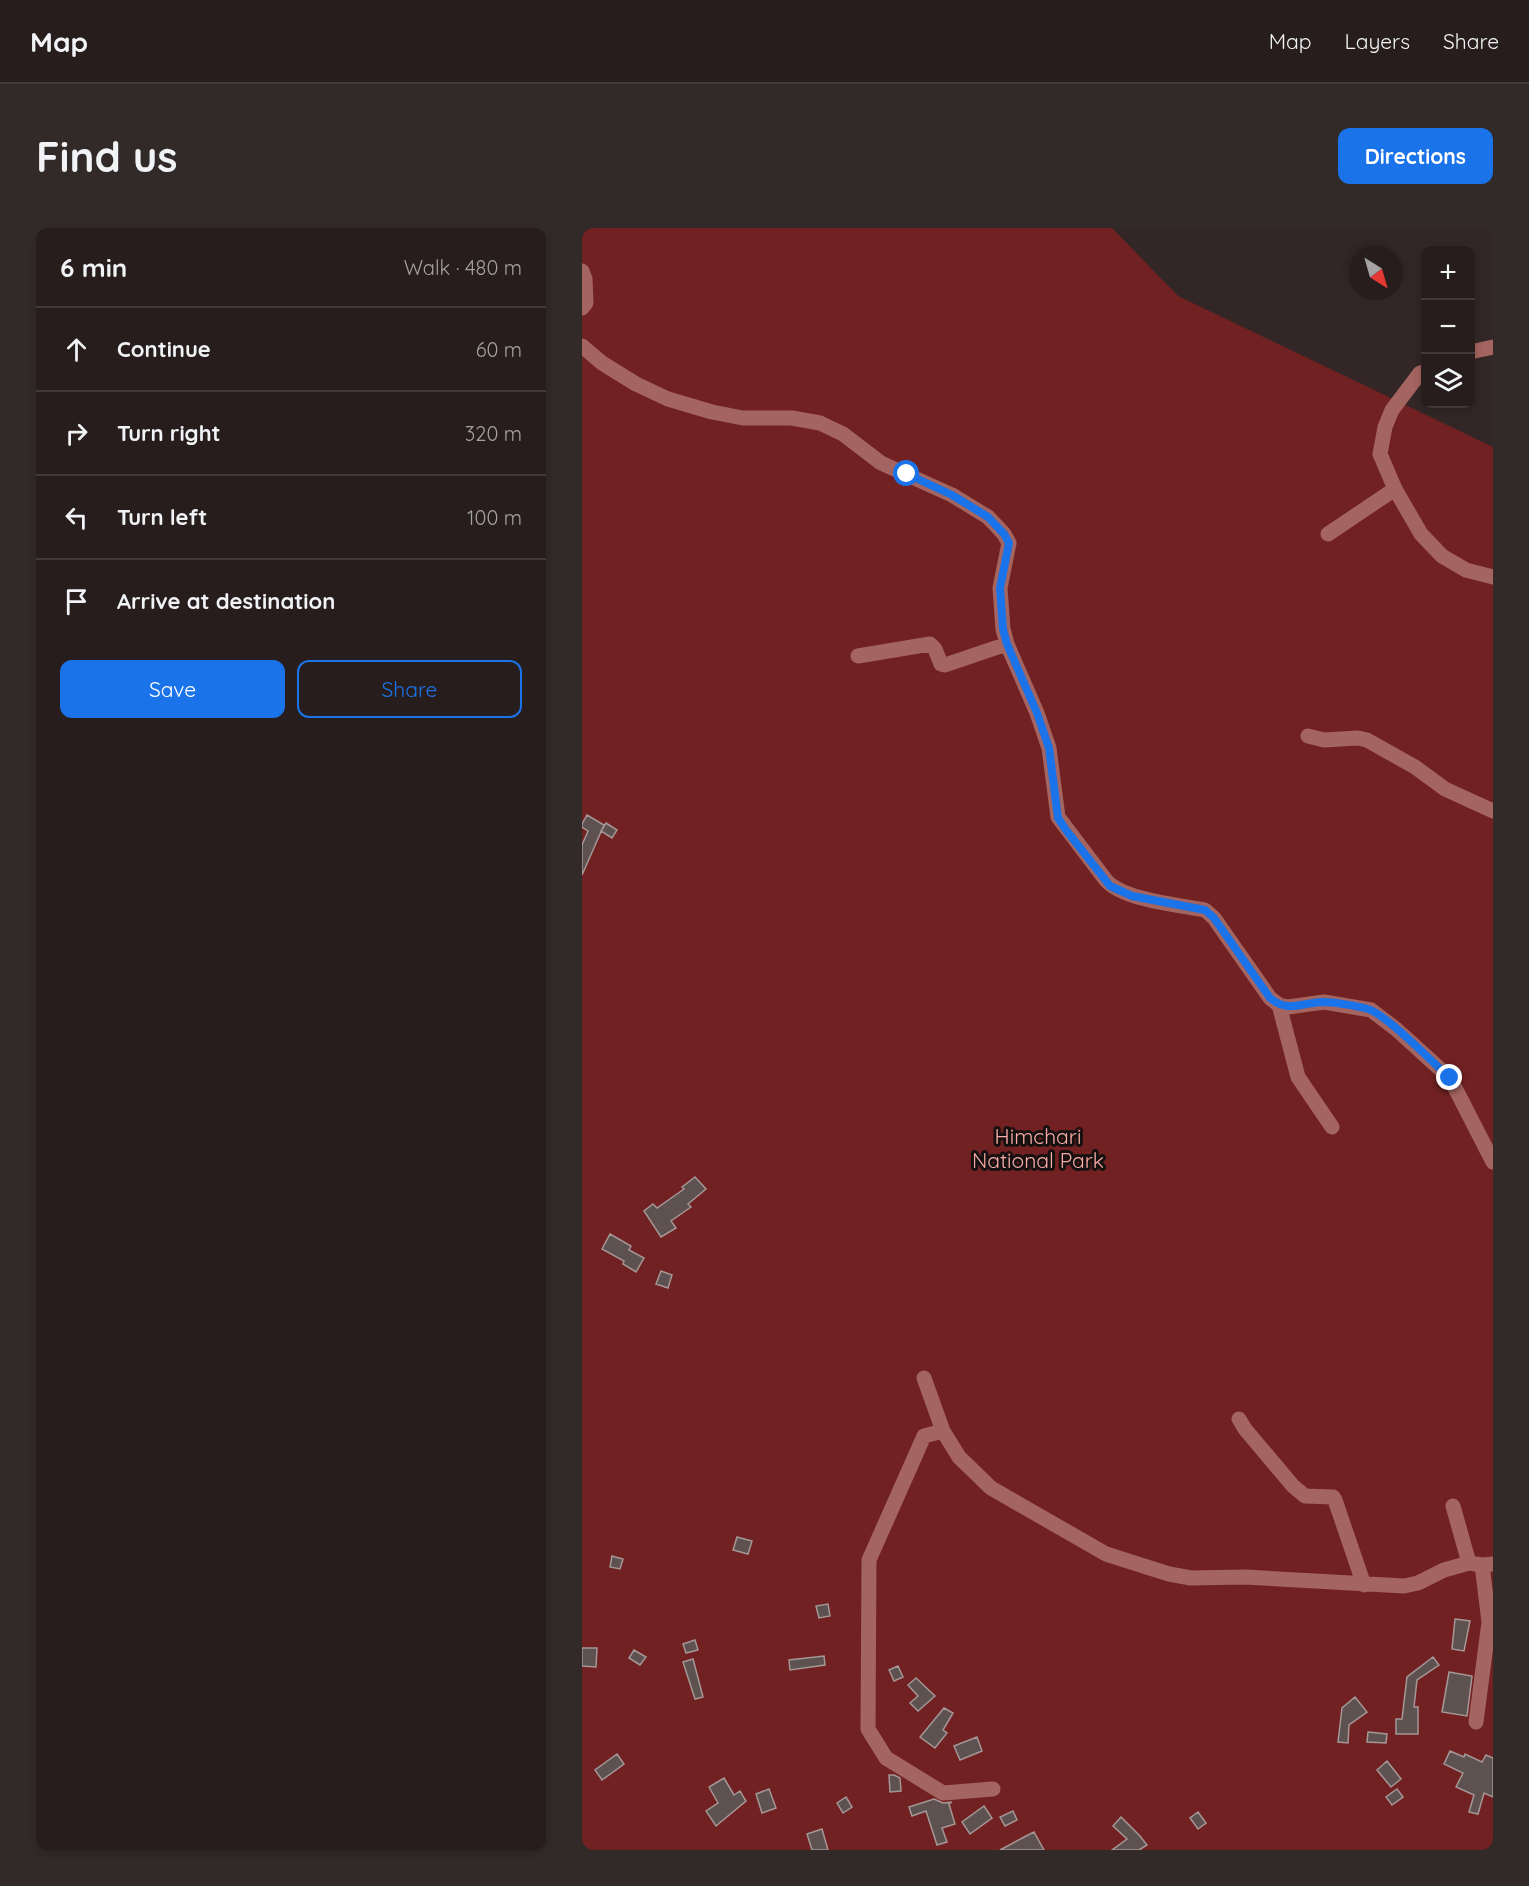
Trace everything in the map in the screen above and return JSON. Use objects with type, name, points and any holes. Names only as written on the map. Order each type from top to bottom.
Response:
[{"type":"street","points":[[582,271],[585,279],[586,303],[582,308]]},
{"type":"street","points":[[582,346],[602,363],[636,384],[668,399],[742,418],[792,418],[820,423],[843,434],[881,463],[952,495],[988,517],[1009,543],[1000,588],[1003,629],[1049,748],[1058,818],[1066,830],[1110,886],[1132,896],[1205,910],[1214,918],[1270,998],[1279,1005],[1288,1007],[1324,1002],[1371,1010],[1396,1029],[1450,1078],[1493,1162]]},
{"type":"street","points":[[1475,351],[1493,347]]},
{"type":"street","points":[[1421,373],[1392,410],[1385,427],[1380,454],[1395,489],[1421,534],[1442,556],[1466,570],[1493,577]]},
{"type":"street","points":[[1328,534],[1395,489]]},
{"type":"street","points":[[858,656],[930,644],[935,649],[941,663],[945,665],[1007,644]]},
{"type":"street","points":[[1308,736],[1324,740],[1358,738],[1367,740],[1415,767],[1445,789],[1493,811]]},
{"type":"street","points":[[1279,1005],[1298,1077],[1332,1127]]},
{"type":"street","points":[[924,1378],[943,1431],[960,1457],[992,1488],[1106,1554],[1169,1574],[1191,1578],[1245,1577],[1404,1587],[1444,1570],[1481,1564]]},
{"type":"street","points":[[1239,1419],[1293,1486],[1305,1496],[1333,1497],[1364,1585]]},
{"type":"street","points":[[943,1431],[924,1436],[869,1560],[868,1730],[886,1758],[943,1793],[993,1789]]},
{"type":"street","points":[[1453,1506],[1481,1564],[1490,1622],[1476,1722]]},
{"type":"green space","name":"Himchari National Park","points":[[582,228],[1112,228],[1178,296],[1493,447],[1493,1850],[582,1850]]},
{"type":"building","points":[[587,815],[604,825],[582,875],[582,845],[588,831],[582,827],[582,824]]},
{"type":"building","points":[[606,823],[617,830],[612,838],[601,831]]},
{"type":"building","points":[[695,1177],[706,1189],[688,1204],[691,1207],[671,1221],[676,1228],[661,1237],[644,1211],[653,1204],[657,1208],[684,1189],[682,1187]]},
{"type":"building","points":[[610,1234],[631,1246],[629,1250],[644,1258],[636,1272],[623,1264],[624,1261],[602,1249]]},
{"type":"building","points":[[661,1271],[672,1275],[668,1288],[656,1284]]},
{"type":"building","points":[[737,1537],[752,1541],[748,1554],[733,1550]]},
{"type":"building","points":[[612,1556],[623,1559],[620,1569],[610,1567]]},
{"type":"building","points":[[828,1604],[830,1616],[819,1618],[816,1606]]},
{"type":"building","points":[[1455,1619],[1470,1621],[1464,1651],[1452,1649]]},
{"type":"building","points":[[695,1640],[698,1650],[686,1653],[683,1644]]},
{"type":"building","points":[[582,1648],[597,1648],[596,1667],[582,1666]]},
{"type":"building","points":[[634,1650],[646,1657],[640,1665],[629,1658]]},
{"type":"building","points":[[824,1656],[825,1665],[790,1670],[789,1660]]},
{"type":"building","points":[[1433,1657],[1439,1665],[1417,1680],[1414,1707],[1418,1707],[1418,1734],[1396,1734],[1396,1719],[1402,1719],[1407,1677]]},
{"type":"building","points":[[693,1659],[703,1697],[695,1699],[683,1662]]},
{"type":"building","points":[[898,1666],[903,1677],[894,1681],[889,1670]]},
{"type":"building","points":[[1449,1672],[1472,1676],[1467,1716],[1442,1712]]},
{"type":"building","points":[[916,1678],[935,1696],[918,1711],[910,1703],[918,1696],[908,1685]]},
{"type":"building","points":[[1355,1697],[1367,1712],[1349,1725],[1348,1743],[1338,1742],[1342,1708]]},
{"type":"building","points":[[944,1708],[953,1713],[943,1730],[947,1733],[935,1748],[920,1737]]},
{"type":"building","points":[[1368,1732],[1387,1734],[1386,1743],[1367,1742]]},
{"type":"building","points":[[977,1737],[982,1751],[960,1760],[954,1746]]},
{"type":"building","points":[[1450,1751],[1464,1757],[1465,1754],[1482,1762],[1486,1755],[1493,1758],[1493,1797],[1484,1793],[1478,1814],[1469,1812],[1474,1795],[1456,1787],[1463,1773],[1444,1764]]},
{"type":"building","points":[[617,1754],[624,1764],[602,1780],[595,1770]]},
{"type":"building","points":[[1387,1761],[1401,1779],[1391,1787],[1377,1770]]},
{"type":"building","points":[[889,1775],[900,1778],[901,1791],[890,1792]]},
{"type":"building","points":[[724,1778],[734,1795],[740,1791],[746,1801],[716,1826],[706,1811],[718,1803],[709,1787]]},
{"type":"building","points":[[769,1789],[776,1808],[762,1813],[756,1794]]},
{"type":"building","points":[[1397,1789],[1403,1797],[1392,1805],[1386,1797]]},
{"type":"building","points":[[846,1797],[852,1807],[843,1813],[837,1803]]},
{"type":"building","points":[[934,1799],[943,1803],[952,1802],[949,1804],[955,1824],[942,1828],[947,1842],[937,1845],[926,1811],[912,1816],[909,1807]]},
{"type":"building","points":[[984,1806],[992,1818],[970,1834],[962,1822]]},
{"type":"building","points":[[1013,1811],[1017,1820],[1005,1826],[1000,1817]]},
{"type":"building","points":[[1198,1812],[1206,1823],[1198,1829],[1190,1818]]},
{"type":"building","points":[[1121,1817],[1147,1845],[1139,1850],[1112,1850],[1127,1839],[1113,1826]]},
{"type":"building","points":[[822,1829],[828,1850],[812,1850],[807,1834]]},
{"type":"building","points":[[1034,1832],[1044,1850],[1000,1850],[1026,1836]]},
{"type":"route","points":[[907,474],[952,495],[988,517],[1009,543],[1000,588],[1003,629],[1049,748],[1058,818],[1110,886],[1132,896],[1205,910],[1214,918],[1270,998],[1279,1005],[1288,1007],[1324,1002],[1371,1010],[1396,1029],[1450,1078]]}]
